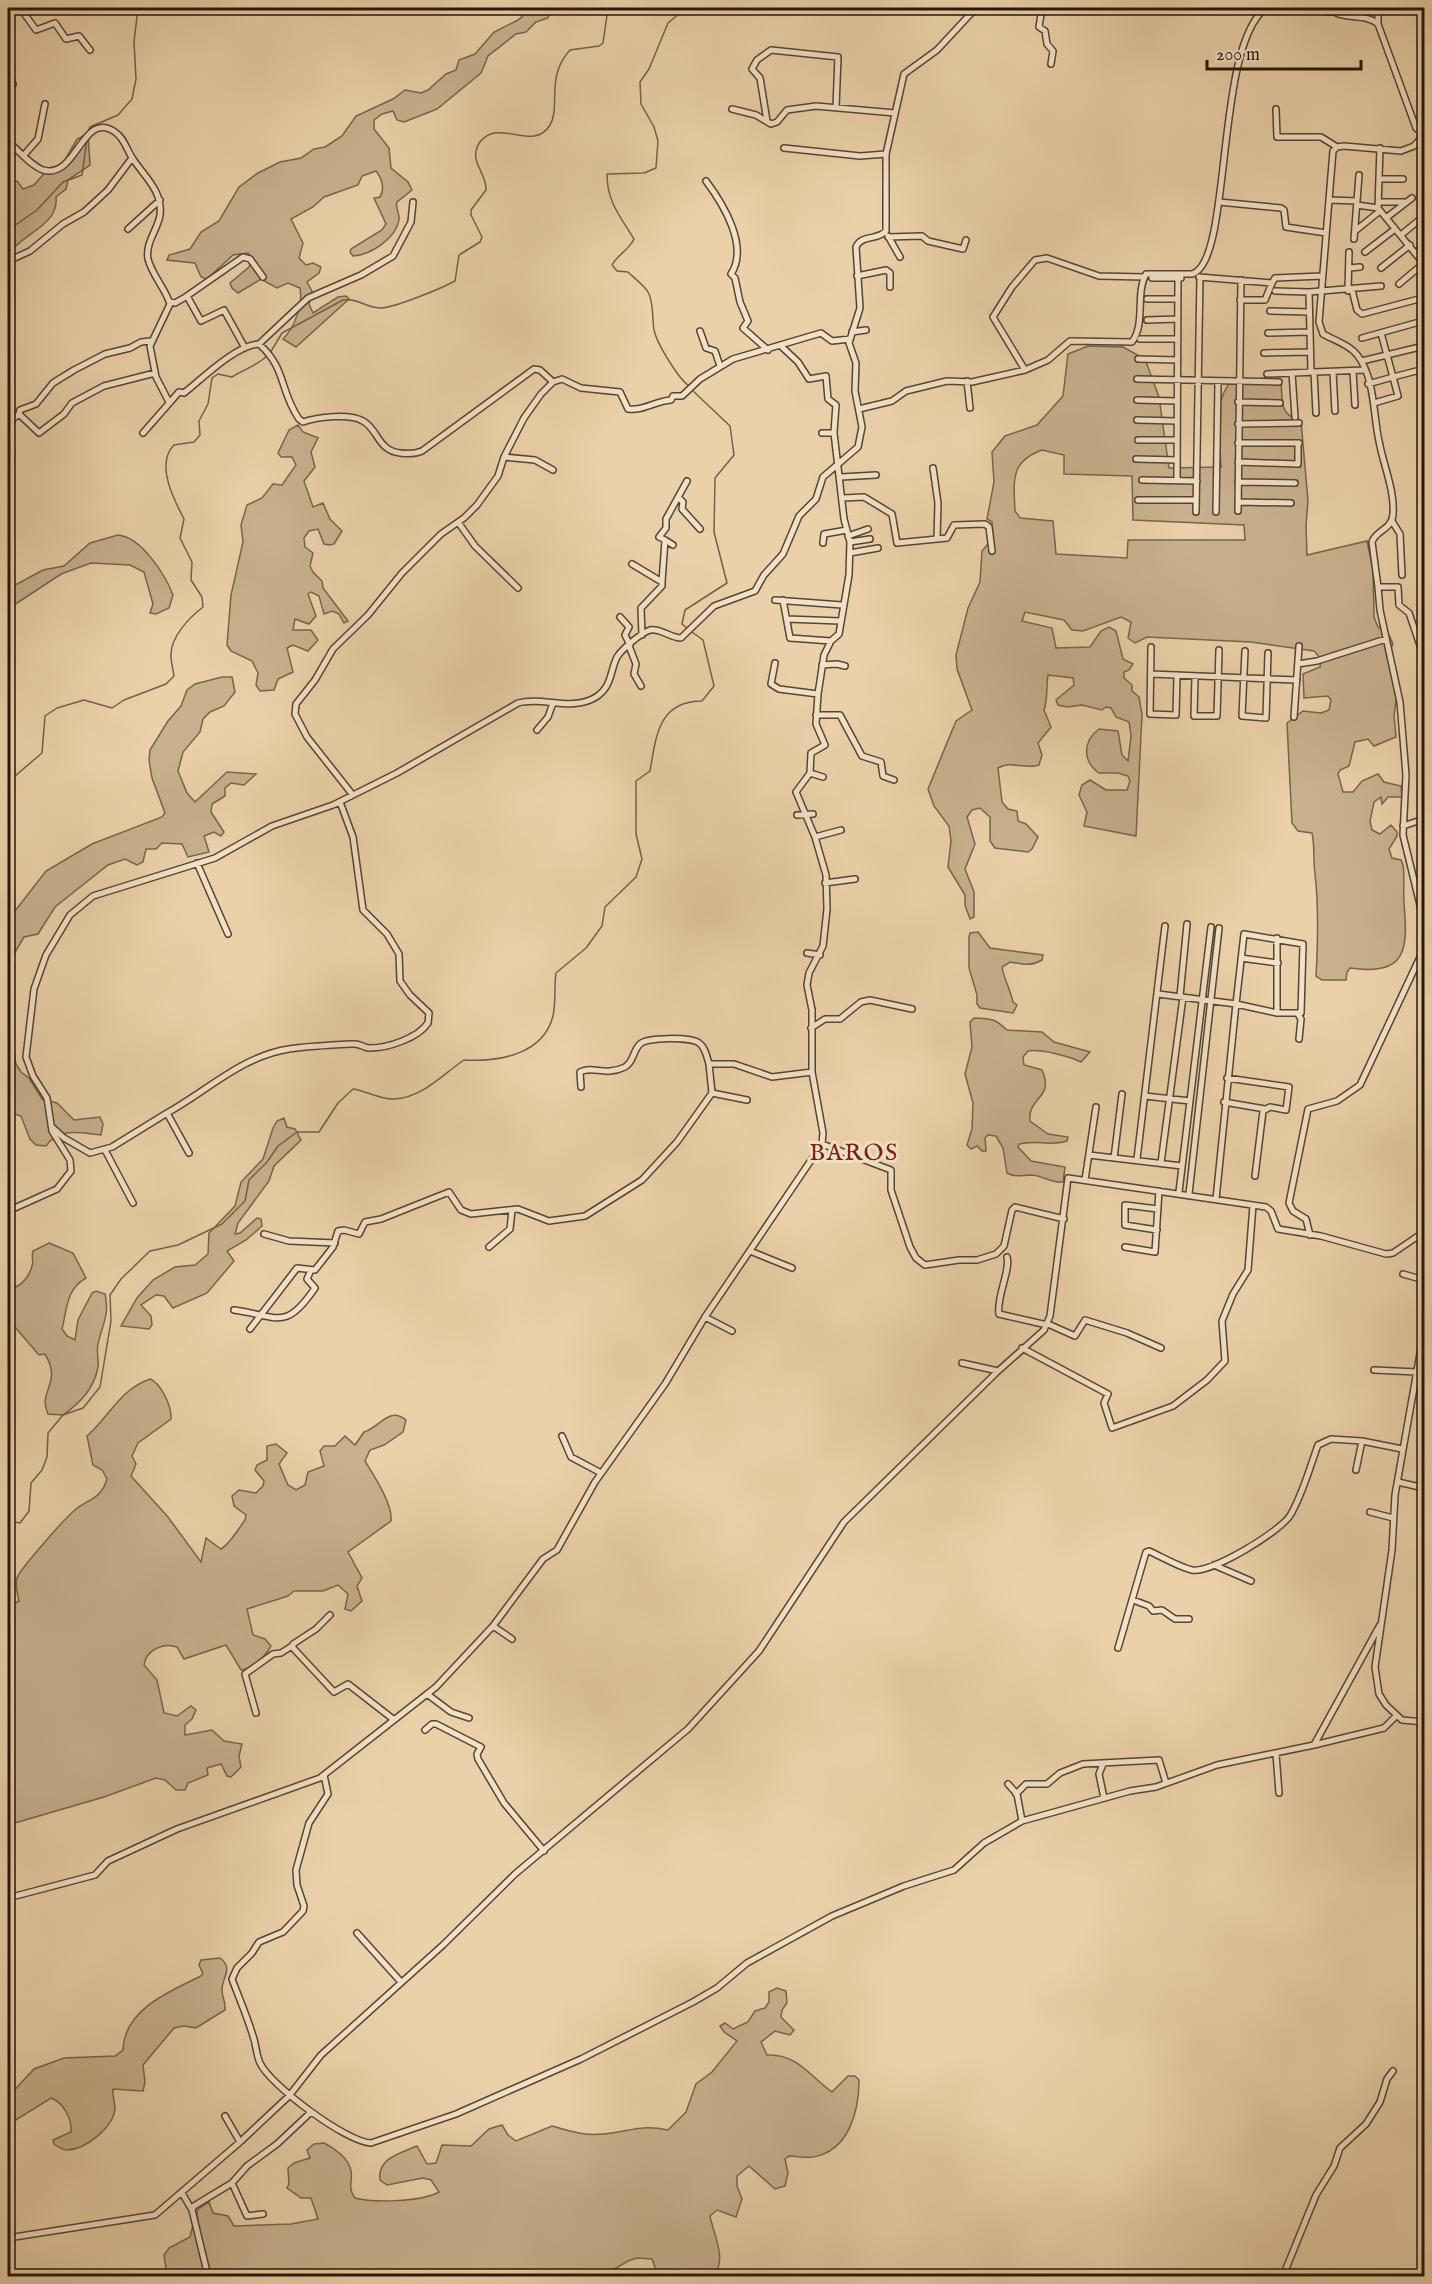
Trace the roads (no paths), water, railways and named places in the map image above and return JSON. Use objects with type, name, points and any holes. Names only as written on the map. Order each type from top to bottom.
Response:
[{"type":"street","points":[[8,14],[22,8],[36,30],[55,23],[66,39],[79,36],[90,50]]},
{"type":"street","points":[[900,257],[886,235],[886,154],[905,72],[938,50],[951,32],[976,8]]},
{"type":"street","points":[[1042,8],[1039,27],[1045,31],[1046,43],[1053,51],[1051,64]]},
{"type":"street","points":[[1152,278],[1195,273],[1203,265],[1219,202],[1233,85],[1256,18],[1266,8],[1331,10],[1366,16],[1378,24]]},
{"type":"street","points":[[1276,109],[1277,137],[1316,136],[1328,140],[1336,147],[1407,149],[1414,146],[1424,135],[1416,128],[1378,24],[1378,8]]},
{"type":"street","points":[[767,121],[760,78],[752,69],[757,60],[771,50],[838,57],[836,107]]},
{"type":"street","points":[[8,72],[13,84]]},
{"type":"street","points":[[24,155],[38,139],[45,104]]},
{"type":"street","points":[[732,110],[756,115],[776,123],[784,111],[790,109],[836,107],[895,112]]},
{"type":"street","points":[[8,141],[40,168],[57,170],[68,164],[85,137],[97,129],[109,129],[123,139],[132,158],[159,200],[160,216],[150,242],[148,258],[170,302]]},
{"type":"street","points":[[1336,147],[1332,157],[1319,322],[1323,334],[1351,349],[1362,361],[1374,403],[1378,439],[1392,502],[1392,521],[1400,534],[1402,575]]},
{"type":"street","points":[[784,148],[860,156],[886,154]]},
{"type":"street","points":[[1380,148],[1379,207],[1424,263],[1399,284]]},
{"type":"street","points":[[8,261],[30,251],[63,224],[84,212],[108,190],[132,158]]},
{"type":"street","points":[[1354,239],[1359,175]]},
{"type":"street","points":[[1379,179],[1403,179]]},
{"type":"street","points":[[706,181],[718,198],[738,246],[737,266],[731,274],[735,279],[740,302],[748,321],[743,328],[768,350]]},
{"type":"street","points":[[1386,218],[1412,198]]},
{"type":"street","points":[[128,229],[159,200]]},
{"type":"street","points":[[1329,200],[1379,207],[1405,202]]},
{"type":"street","points":[[144,433],[168,402],[245,348],[259,344],[308,298],[362,275],[393,256],[411,222],[413,202]]},
{"type":"street","points":[[1219,202],[1281,208],[1284,210],[1286,227],[1326,233]]},
{"type":"street","points":[[1355,231],[1379,207]]},
{"type":"street","points":[[1401,235],[1425,216]]},
{"type":"street","points":[[1365,252],[1395,229]]},
{"type":"street","points":[[8,1211],[57,1190],[69,1177],[70,1160],[54,1137],[47,1098],[27,1063],[26,1050],[34,989],[56,935],[70,915],[93,896],[220,855],[272,826],[340,801],[397,773],[511,706],[526,701],[582,703],[597,697],[611,679],[617,657],[642,635],[654,630],[679,638],[688,634],[714,606],[755,591],[764,575],[783,554],[799,516],[816,499],[823,477],[858,447],[861,439],[855,390],[856,363],[849,346],[860,308],[857,244],[886,235],[921,236],[927,241],[963,249],[966,240]]},
{"type":"street","points":[[1381,268],[1410,245]]},
{"type":"street","points":[[1416,253],[1425,246]]},
{"type":"street","points":[[1349,252],[1350,291],[1357,310],[1362,314],[1423,297],[1425,333]]},
{"type":"street","points":[[170,302],[175,303],[187,296],[243,257],[250,259],[263,278]]},
{"type":"street","points":[[1025,370],[993,317],[1011,287],[1035,260],[1047,258],[1099,276],[1144,277],[1151,272],[1272,283]]},
{"type":"street","points":[[1349,268],[1360,267]]},
{"type":"street","points":[[857,276],[886,270],[890,273],[890,287]]},
{"type":"street","points":[[1177,480],[1179,276]]},
{"type":"street","points":[[1240,300],[1265,300],[1275,278],[1322,276]]},
{"type":"street","points":[[859,409],[892,401],[900,394],[953,379],[972,382],[1025,370],[1048,360],[1070,340],[1132,342],[1137,332],[1144,277]]},
{"type":"street","points":[[1196,512],[1200,277]]},
{"type":"street","points":[[1238,511],[1241,280]]},
{"type":"street","points":[[1275,291],[1350,291],[1381,286]]},
{"type":"street","points":[[1309,292],[1310,352],[1316,413]]},
{"type":"street","points":[[187,296],[201,321],[224,309],[245,348]]},
{"type":"street","points":[[1147,299],[1178,299]]},
{"type":"street","points":[[168,402],[155,373],[151,341],[170,302]]},
{"type":"street","points":[[1270,311],[1309,312]]},
{"type":"street","points":[[1147,320],[1178,319]]},
{"type":"street","points":[[1362,338],[1423,321]]},
{"type":"street","points":[[852,332],[866,330]]},
{"type":"street","points":[[700,331],[706,348],[714,351],[720,366]]},
{"type":"street","points":[[1268,333],[1309,332]]},
{"type":"street","points":[[352,794],[307,737],[297,718],[295,707],[315,680],[333,649],[368,615],[403,572],[490,489],[524,418],[541,394],[554,382],[562,379],[581,388],[620,392],[630,410],[671,400],[673,396],[682,396],[732,359],[822,333],[832,340],[850,339]]},
{"type":"street","points":[[1374,403],[1398,396],[1382,333]]},
{"type":"street","points":[[1140,339],[1178,339]]},
{"type":"street","points":[[8,423],[22,410],[42,400],[53,383],[74,370],[105,354],[130,348],[143,341],[151,341]]},
{"type":"street","points":[[259,344],[275,360],[281,371],[281,382],[299,420],[303,422],[359,418],[369,425],[379,442],[387,450],[403,453],[422,451],[534,369],[540,370],[554,382]]},
{"type":"street","points":[[782,346],[798,362],[809,379],[826,376],[828,399],[836,405],[834,432],[850,553],[838,637],[831,641],[792,639],[783,600]]},
{"type":"street","points":[[1362,361],[1425,346]]},
{"type":"street","points":[[1264,353],[1310,352]]},
{"type":"street","points":[[1138,359],[1178,360]]},
{"type":"street","points":[[1368,384],[1425,369]]},
{"type":"street","points":[[1267,374],[1364,370]]},
{"type":"street","points":[[1353,371],[1355,405]]},
{"type":"street","points":[[1333,372],[1335,411]]},
{"type":"street","points":[[19,414],[38,433],[64,414],[72,403],[104,386],[155,373]]},
{"type":"street","points":[[1292,373],[1294,417]]},
{"type":"street","points":[[1137,380],[1279,382]]},
{"type":"street","points":[[967,381],[970,408]]},
{"type":"street","points":[[1216,512],[1218,382]]},
{"type":"street","points":[[1137,400],[1178,401]]},
{"type":"street","points":[[1238,402],[1280,403]]},
{"type":"street","points":[[1137,420],[1177,421]]},
{"type":"street","points":[[1238,424],[1299,423]]},
{"type":"street","points":[[822,433],[834,432]]},
{"type":"street","points":[[1138,440],[1177,440]]},
{"type":"street","points":[[1238,443],[1299,443],[1298,464],[1238,462]]},
{"type":"street","points":[[504,457],[535,460],[553,470]]},
{"type":"street","points":[[1136,459],[1177,460]]},
{"type":"street","points":[[933,468],[938,503],[937,539]]},
{"type":"street","points":[[841,477],[876,475]]},
{"type":"street","points":[[1142,480],[1197,481]]},
{"type":"street","points":[[673,545],[659,537],[687,481]]},
{"type":"street","points":[[1238,482],[1295,483]]},
{"type":"street","points":[[843,498],[864,497],[890,513],[897,543],[949,537],[952,525],[985,524],[989,527],[992,552]]},
{"type":"street","points":[[679,498],[682,502],[682,509],[700,529]]},
{"type":"street","points":[[1137,500],[1196,500]]},
{"type":"street","points":[[1238,502],[1291,503]]},
{"type":"street","points":[[1310,1235],[1306,1219],[1293,1211],[1289,1203],[1308,1109],[1337,1101],[1360,1085],[1420,955],[1424,919],[1414,875],[1404,846],[1406,775],[1400,702],[1380,610],[1372,542],[1374,536],[1384,531],[1392,521]]},
{"type":"street","points":[[458,522],[475,546],[518,588]]},
{"type":"street","points":[[848,536],[868,529]]},
{"type":"street","points":[[823,543],[824,534],[870,539]]},
{"type":"street","points":[[642,635],[640,608],[662,586],[665,540]]},
{"type":"street","points":[[850,553],[878,548]]},
{"type":"street","points":[[632,564],[662,582]]},
{"type":"street","points":[[1378,587],[1398,587],[1399,605],[1409,613],[1425,657]]},
{"type":"street","points":[[775,600],[842,605]]},
{"type":"street","points":[[620,617],[630,627],[625,635],[636,664],[634,674],[641,686]]},
{"type":"street","points":[[788,619],[840,621]]},
{"type":"street","points":[[1298,664],[1317,661],[1386,639]]},
{"type":"street","points":[[8,1898],[95,1875],[108,1861],[177,1829],[324,1775],[427,1694],[469,1655],[538,1565],[557,1550],[601,1473],[665,1384],[705,1317],[822,1144],[823,1133],[812,1072],[812,1010],[807,979],[820,955],[826,920],[825,883],[816,837],[797,805],[798,788],[810,773],[811,753],[825,745],[817,730],[816,715],[822,665],[831,641]]},
{"type":"street","points":[[1294,717],[1299,646]]},
{"type":"street","points":[[1151,647],[1150,714],[1176,715],[1178,675]]},
{"type":"street","points":[[1195,676],[1194,716],[1217,716],[1219,650]]},
{"type":"street","points":[[1245,651],[1242,716],[1266,718],[1268,652]]},
{"type":"street","points":[[775,663],[770,682],[779,690],[818,694]]},
{"type":"street","points":[[822,665],[845,666]]},
{"type":"street","points":[[1151,674],[1297,680]]},
{"type":"street","points":[[537,730],[548,717],[553,703]]},
{"type":"street","points":[[816,715],[840,715],[862,756],[881,762],[883,776],[894,780]]},
{"type":"street","points":[[810,773],[823,777]]},
{"type":"street","points":[[51,1126],[85,1152],[105,1150],[196,1097],[231,1071],[263,1056],[288,1049],[310,1047],[355,1044],[368,1048],[379,1047],[414,1035],[428,1023],[429,1013],[410,995],[400,981],[398,952],[387,934],[363,910],[353,837],[340,801]]},
{"type":"street","points":[[796,815],[813,814]]},
{"type":"street","points":[[1403,826],[1425,819]]},
{"type":"street","points":[[816,837],[841,830]]},
{"type":"street","points":[[197,863],[228,934]]},
{"type":"street","points":[[825,883],[855,879]]},
{"type":"street","points":[[817,896],[825,894]]},
{"type":"street","points":[[1161,1163],[1181,996],[1187,924]]},
{"type":"street","points":[[1137,1159],[1165,926]]},
{"type":"street","points":[[1216,1199],[1224,1102],[1244,926]]},
{"type":"street","points":[[1179,1192],[1210,927]]},
{"type":"street","points":[[1189,1194],[1219,928]]},
{"type":"street","points":[[1158,994],[1212,1000],[1277,1013],[1298,1014],[1302,1011],[1303,944],[1244,934]]},
{"type":"street","points":[[1277,938],[1277,1013]]},
{"type":"street","points":[[807,953],[820,955]]},
{"type":"street","points":[[1240,958],[1278,963]]},
{"type":"street","points":[[811,1028],[825,1019],[840,1019],[861,1002],[870,1000],[912,1009]]},
{"type":"street","points":[[1298,1014],[1301,1019],[1299,1040]]},
{"type":"street","points":[[250,1329],[297,1268],[315,1270],[335,1243],[339,1230],[358,1234],[364,1222],[387,1217],[447,1192],[455,1197],[461,1210],[471,1214],[521,1209],[549,1221],[585,1216],[642,1180],[677,1142],[711,1093],[709,1064],[702,1045],[698,1041],[684,1038],[646,1040],[639,1044],[631,1062],[624,1067],[608,1073],[594,1070],[580,1072],[581,1087]]},
{"type":"street","points":[[709,1064],[734,1064],[772,1077],[812,1072]]},
{"type":"street","points":[[1224,1102],[1286,1110],[1289,1088],[1227,1078]]},
{"type":"street","points":[[711,1093],[747,1100]]},
{"type":"street","points":[[1114,1158],[1122,1094]]},
{"type":"street","points":[[1145,1095],[1190,1101]]},
{"type":"street","points":[[1085,1180],[1096,1107]]},
{"type":"street","points":[[1255,1176],[1265,1109]]},
{"type":"street","points":[[167,1113],[189,1153]]},
{"type":"street","points":[[822,1144],[891,1170],[891,1190],[910,1247],[916,1258],[926,1265],[977,1260],[996,1254],[1004,1246],[1012,1209],[1015,1207],[1064,1219]]},
{"type":"street","points":[[105,1150],[110,1155],[133,1203]]},
{"type":"street","points":[[1089,1155],[1182,1166]]},
{"type":"street","points":[[8,2238],[155,2215],[240,2142],[289,2096],[321,2055],[443,1945],[515,1874],[688,1729],[759,1651],[844,1522],[1048,1324],[1068,1178],[1179,1192],[1266,1207],[1271,1212],[1278,1229],[1386,1254],[1393,1253],[1425,1232]]},
{"type":"street","points":[[1125,1247],[1155,1252],[1160,1191]]},
{"type":"street","points":[[1157,1230],[1125,1225],[1125,1205],[1158,1209]]},
{"type":"street","points":[[1022,1348],[1108,1394],[1104,1402],[1112,1428],[1173,1406],[1207,1380],[1225,1361],[1222,1321],[1233,1294],[1248,1270],[1253,1205]]},
{"type":"street","points":[[489,1246],[510,1228],[512,1210]]},
{"type":"street","points":[[264,1234],[289,1241],[335,1243]]},
{"type":"street","points":[[750,1251],[792,1268]]},
{"type":"street","points":[[1007,1257],[1008,1264],[998,1312],[1002,1316],[1048,1324],[1075,1336],[1085,1320],[1128,1333],[1161,1348]]},
{"type":"street","points":[[234,1310],[281,1320],[297,1312],[315,1288],[307,1279],[311,1270]]},
{"type":"street","points":[[1403,1274],[1425,1280]]},
{"type":"street","points":[[705,1317],[732,1332]]},
{"type":"street","points":[[1425,1331],[1402,1449],[1393,1518],[1392,1550],[1380,1624],[1376,1681],[1379,1694],[1396,1716],[1402,1720],[1425,1722]]},
{"type":"street","points":[[962,1363],[998,1371]]},
{"type":"street","points":[[1374,1370],[1417,1372]]},
{"type":"street","points":[[562,1436],[571,1457],[601,1473]]},
{"type":"street","points":[[1118,1648],[1144,1555],[1148,1552],[1192,1570],[1214,1565],[1283,1526],[1291,1515],[1318,1445],[1331,1439],[1362,1441],[1402,1449]]},
{"type":"street","points":[[1356,1470],[1362,1441]]},
{"type":"street","points":[[1398,1482],[1425,1488]]},
{"type":"street","points":[[1370,1512],[1393,1518]]},
{"type":"street","points":[[1214,1565],[1251,1581]]},
{"type":"street","points":[[1133,1599],[1154,1612],[1160,1610],[1175,1619],[1189,1619]]},
{"type":"street","points":[[256,1713],[245,1674],[273,1654],[281,1653],[292,1646],[330,1615]]},
{"type":"street","points":[[1313,1746],[1347,1690],[1380,1624]]},
{"type":"street","points":[[493,1626],[512,1639]]},
{"type":"street","points":[[292,1646],[334,1692],[348,1684],[393,1719]]},
{"type":"street","points":[[427,1694],[451,1712],[469,1718]]},
{"type":"street","points":[[324,1775],[328,1794],[309,1823],[295,1873],[304,1909],[283,1932],[259,1942],[232,1975],[261,2065],[289,2096],[310,2113],[358,2140],[371,2143],[456,2114],[581,2060],[693,2002],[717,1988],[747,1963],[832,1916],[904,1886],[954,1870],[984,1843],[1022,1821],[1166,1783],[1217,1766],[1384,1728],[1396,1716]]},
{"type":"street","points":[[425,1730],[432,1724],[436,1724],[481,1747],[477,1754],[478,1759],[492,1786],[544,1851]]},
{"type":"street","points":[[1276,1754],[1279,1793]]},
{"type":"street","points":[[1016,1794],[1026,1784],[1047,1784],[1060,1773],[1083,1764],[1159,1760],[1166,1783]]},
{"type":"street","points":[[1103,1764],[1099,1774],[1104,1798]]},
{"type":"street","points":[[1008,1784],[1016,1794],[1022,1821]]},
{"type":"street","points":[[357,1933],[401,1982]]},
{"type":"street","points":[[1283,2277],[1316,2195],[1334,2166],[1340,2148],[1366,2124],[1380,2102],[1387,2079],[1393,2071]]},
{"type":"street","points":[[192,2210],[212,2194],[232,2183],[247,2166],[277,2144],[310,2113]]},
{"type":"street","points":[[225,2116],[240,2142]]},
{"type":"street","points":[[232,2183],[247,2216],[263,2214]]},
{"type":"street","points":[[182,2193],[192,2210],[208,2277]]},
{"type":"waterway","points":[[87,134],[90,127],[118,115],[132,99],[136,79],[134,42],[138,8]]},
{"type":"waterway","points":[[270,353],[282,333],[343,300],[353,300],[379,308],[385,307],[417,298],[455,281],[459,255],[480,242],[482,237],[471,215],[471,210],[486,190],[484,178],[476,161],[480,142],[488,135],[497,133],[525,136],[543,133],[553,118],[556,81],[562,60],[570,50],[599,46],[603,43],[608,8]]},
{"type":"waterway","points":[[681,8],[680,13],[668,23],[649,69],[640,82],[641,104],[654,127],[658,141],[656,168],[644,173],[607,174],[612,201],[634,239],[612,265],[617,271],[628,272],[648,292],[656,336],[663,352],[689,386]]},
{"type":"waterway","points":[[8,230],[37,210],[63,182],[82,175],[87,139]]},
{"type":"waterway","points":[[8,782],[42,753],[45,716],[57,708],[84,700],[112,708],[124,700],[166,684],[174,676],[171,656],[174,642],[187,622],[203,607],[202,597],[191,580],[192,562],[180,538],[184,519],[168,482],[166,462],[174,445],[194,442],[200,435],[199,421],[208,404],[212,378],[218,374],[232,377],[267,356]]},
{"type":"waterway","points":[[688,629],[682,624],[685,610],[727,583],[714,532],[715,478],[734,455],[730,426],[692,390]]},
{"type":"waterway","points":[[8,1521],[20,1523],[29,1511],[31,1483],[42,1470],[47,1457],[48,1433],[63,1415],[83,1408],[100,1387],[111,1321],[110,1295],[121,1279],[150,1251],[178,1245],[222,1224],[245,1201],[249,1180],[267,1162],[278,1146],[297,1132],[319,1132],[338,1103],[353,1089],[384,1098],[404,1098],[423,1090],[464,1060],[504,1057],[529,1048],[540,1040],[553,1016],[556,973],[586,948],[602,926],[605,907],[636,877],[642,859],[636,834],[636,781],[650,771],[654,746],[662,723],[676,707],[702,701],[714,686],[703,640],[692,632]]},
{"type":"district","name":"BAROS","points":[[854,1153]]}]
